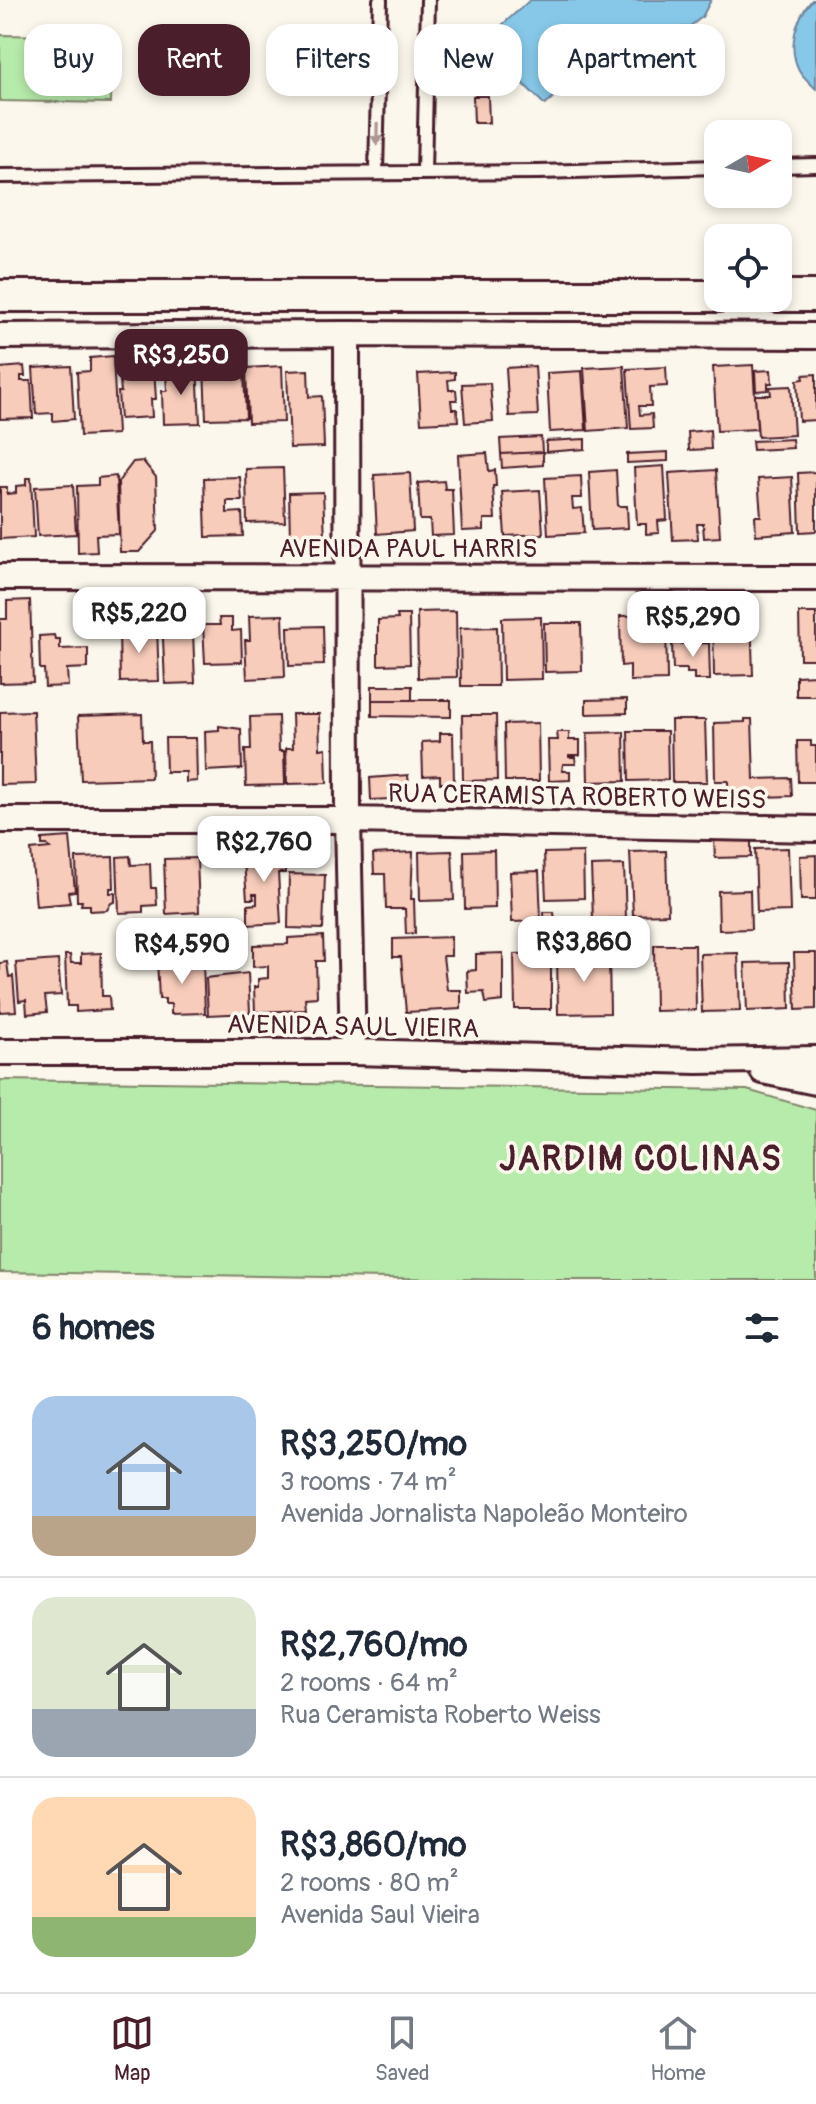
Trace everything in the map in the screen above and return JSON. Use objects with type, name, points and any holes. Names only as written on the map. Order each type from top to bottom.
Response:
[{"type":"street","points":[[0,296],[704,296]]},
{"type":"street","points":[[792,296],[816,296]]},
{"type":"street","points":[[347,334],[350,576],[348,820],[353,1052]]},
{"type":"street","points":[[0,336],[816,336]]},
{"type":"street","name":"AVENIDA PAUL HARRIS","points":[[0,577],[816,578]]},
{"type":"street","name":"RUA CERAMISTA ROBERTO WEISS","points":[[0,820],[348,820],[816,829]]},
{"type":"street","name":"AVENIDA SAUL VIEIRA","points":[[0,1052],[353,1052],[706,1061],[816,1059]]},
{"type":"street","name":"AVENIDA SAUL VIEIRA","points":[[706,1061],[816,1082]]},
{"type":"lane","points":[[376,173],[380,0]]},
{"type":"lane","points":[[424,172],[428,0]]},
{"type":"lane","points":[[792,166],[816,165]]},
{"type":"lane","points":[[0,176],[704,167]]},
{"type":"green space","points":[[0,35],[24,35],[24,96],[111,96],[111,103],[0,101]]},
{"type":"green space","points":[[0,1080],[747,1090],[816,1110],[816,1280],[525,1280],[0,1272]]},
{"type":"water","points":[[530,0],[711,0],[702,17],[693,24],[538,24],[538,96],[554,96],[545,105],[522,82],[522,24],[503,24]]},
{"type":"water","points":[[812,0],[816,0],[816,89],[799,70],[794,52],[798,24]]},
{"type":"building","points":[[473,96],[488,96],[489,123],[474,123]]},
{"type":"building","points":[[243,351],[246,418],[206,419],[204,366],[215,365],[214,353]]},
{"type":"building","points":[[113,356],[117,434],[80,436],[77,372],[90,371],[90,358]]},
{"type":"building","points":[[753,365],[757,429],[717,431],[713,367]]},
{"type":"building","points":[[24,366],[25,376],[21,376],[21,381],[31,381],[33,418],[0,419],[0,368]]},
{"type":"building","points":[[71,366],[74,419],[53,421],[53,413],[36,414],[33,368]]},
{"type":"building","points":[[197,366],[200,423],[163,424],[162,391],[167,391],[166,374],[176,367]]},
{"type":"building","points":[[282,366],[284,422],[248,423],[246,368]]},
{"type":"building","points":[[535,366],[538,415],[509,416],[506,368]]},
{"type":"building","points":[[624,366],[628,428],[588,431],[584,368]]},
{"type":"building","points":[[666,367],[667,386],[650,387],[651,406],[639,406],[640,415],[652,414],[653,428],[631,429],[627,369]]},
{"type":"building","points":[[154,368],[156,399],[151,399],[152,417],[120,419],[118,392],[121,392],[120,380],[126,380],[126,369]]},
{"type":"building","points":[[308,370],[309,397],[322,396],[324,447],[290,448],[287,371]]},
{"type":"building","points":[[771,370],[772,383],[768,383],[768,390],[756,391],[755,371]]},
{"type":"building","points":[[582,371],[586,430],[550,432],[547,373]]},
{"type":"building","points":[[455,372],[455,379],[448,380],[449,390],[456,390],[457,400],[451,400],[452,409],[457,409],[458,421],[421,423],[418,374]]},
{"type":"building","points":[[816,374],[816,420],[799,421],[797,380],[804,379],[803,375]]},
{"type":"building","points":[[490,383],[493,421],[465,423],[462,384]]},
{"type":"building","points":[[791,386],[794,435],[758,437],[755,395],[771,395],[770,387]]},
{"type":"building","points":[[710,430],[711,449],[689,450],[688,432]]},
{"type":"building","points":[[541,437],[542,452],[501,454],[500,439]]},
{"type":"building","points":[[585,439],[585,449],[546,452],[546,441]]},
{"type":"building","points":[[792,439],[793,448],[753,450],[752,441]]},
{"type":"building","points":[[543,452],[543,465],[502,468],[501,454]]},
{"type":"building","points":[[668,452],[668,461],[627,463],[627,454]]},
{"type":"building","points":[[487,453],[489,471],[495,470],[495,519],[484,519],[484,530],[462,531],[458,455]]},
{"type":"building","points":[[143,461],[156,477],[158,531],[139,552],[120,552],[118,482],[133,462]]},
{"type":"building","points":[[664,466],[667,520],[658,521],[659,533],[646,534],[646,524],[637,524],[634,468]]},
{"type":"building","points":[[283,468],[285,522],[247,523],[246,469]]},
{"type":"building","points":[[616,470],[618,506],[627,506],[628,528],[592,530],[589,472]]},
{"type":"building","points":[[716,470],[720,537],[704,538],[703,524],[697,524],[698,539],[673,540],[669,473]]},
{"type":"building","points":[[816,472],[816,531],[800,532],[798,473]]},
{"type":"building","points":[[410,473],[413,531],[377,534],[374,475]]},
{"type":"building","points":[[116,476],[119,534],[96,535],[97,552],[78,553],[77,486],[98,485],[98,478]]},
{"type":"building","points":[[581,476],[582,498],[572,498],[573,509],[582,508],[584,533],[548,535],[545,478]]},
{"type":"building","points":[[240,477],[242,501],[227,501],[227,513],[242,512],[243,536],[206,537],[204,478]]},
{"type":"building","points":[[792,477],[795,532],[756,535],[755,516],[761,516],[758,479]]},
{"type":"building","points":[[26,478],[31,478],[34,537],[0,539],[0,487],[7,487],[7,494],[16,493],[16,486],[26,485]]},
{"type":"building","points":[[444,481],[445,489],[452,489],[454,535],[431,536],[430,520],[420,520],[418,483]]},
{"type":"building","points":[[73,485],[76,534],[38,536],[35,487]]},
{"type":"building","points":[[540,490],[543,534],[505,536],[502,492]]},
{"type":"building","points":[[323,492],[325,539],[290,540],[289,493]]},
{"type":"building","points":[[30,600],[33,682],[0,683],[0,619],[7,619],[7,601]]},
{"type":"building","points":[[456,611],[457,677],[418,678],[417,612]]},
{"type":"building","points":[[709,613],[710,640],[673,640],[672,614]]},
{"type":"building","points":[[799,613],[816,613],[816,659],[800,659]]},
{"type":"building","points":[[713,614],[751,614],[753,675],[714,676]]},
{"type":"building","points":[[184,615],[184,632],[193,632],[195,683],[165,684],[162,616]]},
{"type":"building","points":[[283,615],[285,677],[247,679],[245,640],[250,640],[249,616]]},
{"type":"building","points":[[397,615],[409,615],[410,664],[378,665],[378,620],[398,619]]},
{"type":"building","points":[[666,615],[667,680],[630,681],[630,665],[621,666],[620,616]]},
{"type":"building","points":[[541,617],[542,679],[503,680],[502,618]]},
{"type":"building","points":[[219,618],[232,618],[232,631],[241,630],[242,662],[205,663],[203,625],[220,625]]},
{"type":"building","points":[[544,623],[581,623],[582,671],[545,672]]},
{"type":"building","points":[[323,626],[324,665],[289,666],[288,627]]},
{"type":"building","points":[[497,627],[498,686],[461,686],[460,628]]},
{"type":"building","points":[[157,628],[159,681],[120,682],[119,629]]},
{"type":"building","points":[[54,635],[55,639],[60,639],[60,649],[88,648],[88,668],[67,669],[68,686],[45,687],[44,669],[40,669],[39,636]]},
{"type":"building","points":[[709,643],[710,680],[694,680],[694,673],[687,673],[687,669],[673,669],[672,644]]},
{"type":"building","points":[[816,675],[816,696],[796,696],[796,676]]},
{"type":"building","points":[[372,686],[412,686],[412,700],[372,700]]},
{"type":"building","points":[[627,699],[627,713],[586,714],[586,700]]},
{"type":"building","points":[[372,700],[451,700],[451,717],[372,716]]},
{"type":"building","points":[[33,711],[36,784],[0,785],[0,712]]},
{"type":"building","points":[[142,714],[143,741],[150,741],[151,778],[81,780],[78,716]]},
{"type":"building","points":[[292,714],[319,714],[320,749],[326,748],[327,783],[287,784],[286,748],[293,748]]},
{"type":"building","points":[[462,715],[496,715],[497,780],[463,781]]},
{"type":"building","points":[[278,716],[279,751],[284,751],[285,785],[246,786],[245,750],[251,750],[250,717]]},
{"type":"building","points":[[745,719],[752,719],[754,779],[791,778],[792,796],[728,798],[728,781],[715,781],[714,723],[745,722]]},
{"type":"building","points":[[671,720],[705,720],[707,782],[672,782]]},
{"type":"building","points":[[538,723],[539,781],[505,781],[504,724]]},
{"type":"building","points":[[219,726],[241,729],[242,769],[206,771],[205,731],[219,730]]},
{"type":"building","points":[[628,731],[667,731],[668,780],[629,781]]},
{"type":"building","points":[[557,732],[569,732],[569,740],[580,740],[580,755],[569,755],[575,757],[576,764],[563,764],[562,771],[570,771],[570,780],[549,781],[548,740],[558,740]]},
{"type":"building","points":[[624,732],[625,781],[588,782],[587,733]]},
{"type":"building","points":[[440,733],[453,733],[454,783],[440,783],[440,775],[423,776],[422,742],[440,741]]},
{"type":"building","points":[[165,738],[196,738],[197,781],[186,782],[186,772],[166,772]]},
{"type":"building","points":[[797,741],[811,741],[811,746],[816,746],[816,782],[798,782]]},
{"type":"building","points":[[408,775],[410,798],[371,800],[370,778]]},
{"type":"building","points":[[70,837],[75,891],[68,892],[70,903],[36,906],[31,850],[50,848],[42,845],[42,839]]},
{"type":"building","points":[[751,838],[751,857],[715,858],[714,839]]},
{"type":"building","points":[[788,848],[790,911],[757,912],[755,849]]},
{"type":"building","points":[[284,849],[285,873],[278,873],[281,923],[248,925],[248,905],[257,904],[257,894],[253,894],[254,899],[247,899],[243,850]]},
{"type":"building","points":[[494,850],[495,908],[465,909],[464,851]]},
{"type":"building","points":[[452,851],[454,900],[420,901],[419,852]]},
{"type":"building","points":[[666,851],[668,914],[633,915],[630,852]]},
{"type":"building","points":[[413,852],[411,899],[414,899],[415,933],[406,934],[405,909],[386,909],[385,874],[374,874],[373,854]]},
{"type":"building","points":[[583,852],[584,898],[546,899],[544,853]]},
{"type":"building","points":[[816,855],[816,900],[801,900],[800,856]]},
{"type":"building","points":[[130,856],[131,865],[150,864],[151,888],[156,888],[157,905],[143,906],[143,912],[119,913],[117,857]]},
{"type":"building","points":[[113,857],[114,888],[110,888],[110,893],[115,893],[115,902],[107,910],[90,911],[90,905],[81,905],[82,901],[77,901],[76,858]]},
{"type":"building","points":[[197,858],[199,912],[166,914],[164,859]]},
{"type":"building","points":[[624,865],[626,918],[593,919],[591,866]]},
{"type":"building","points":[[539,871],[541,921],[512,922],[510,872]]},
{"type":"building","points":[[289,874],[325,875],[323,929],[288,928]]},
{"type":"building","points":[[750,890],[751,929],[719,930],[718,891]]},
{"type":"building","points":[[544,912],[554,912],[555,922],[570,922],[571,934],[545,935]]},
{"type":"building","points":[[625,920],[626,936],[584,937],[584,921]]},
{"type":"building","points":[[323,936],[324,961],[316,961],[317,997],[305,998],[306,1010],[255,1012],[254,987],[258,987],[258,979],[268,978],[268,966],[253,967],[253,945],[288,944],[288,938]]},
{"type":"building","points":[[451,937],[451,956],[443,956],[447,990],[461,990],[461,1009],[406,1012],[401,957],[393,957],[393,939]]},
{"type":"building","points":[[654,945],[695,945],[696,1010],[655,1011]]},
{"type":"building","points":[[101,953],[102,996],[109,996],[110,1010],[76,1012],[76,1006],[67,1006],[65,955],[70,955],[71,963],[81,963],[81,954]]},
{"type":"building","points":[[503,953],[503,1001],[486,1003],[484,992],[468,993],[467,971],[476,970],[476,954]]},
{"type":"building","points":[[551,953],[551,1009],[515,1009],[514,954]]},
{"type":"building","points":[[738,953],[740,1011],[702,1012],[700,954]]},
{"type":"building","points":[[794,953],[816,953],[816,1009],[796,1010]]},
{"type":"building","points":[[609,954],[610,1013],[558,1014],[557,955]]},
{"type":"building","points":[[157,959],[177,959],[178,963],[203,962],[205,1013],[171,1014],[171,1004],[159,999]]},
{"type":"building","points":[[58,960],[61,995],[45,996],[47,1012],[27,1014],[26,1000],[19,1001],[16,963]]},
{"type":"building","points":[[7,962],[9,977],[13,976],[16,1011],[0,1012],[0,963]]},
{"type":"building","points":[[789,962],[790,1009],[747,1011],[745,963]]},
{"type":"building","points":[[248,973],[250,1013],[208,1015],[206,978]]},
{"type":"district","name":"JARDIM COLINAS","points":[[641,1158]]}]
